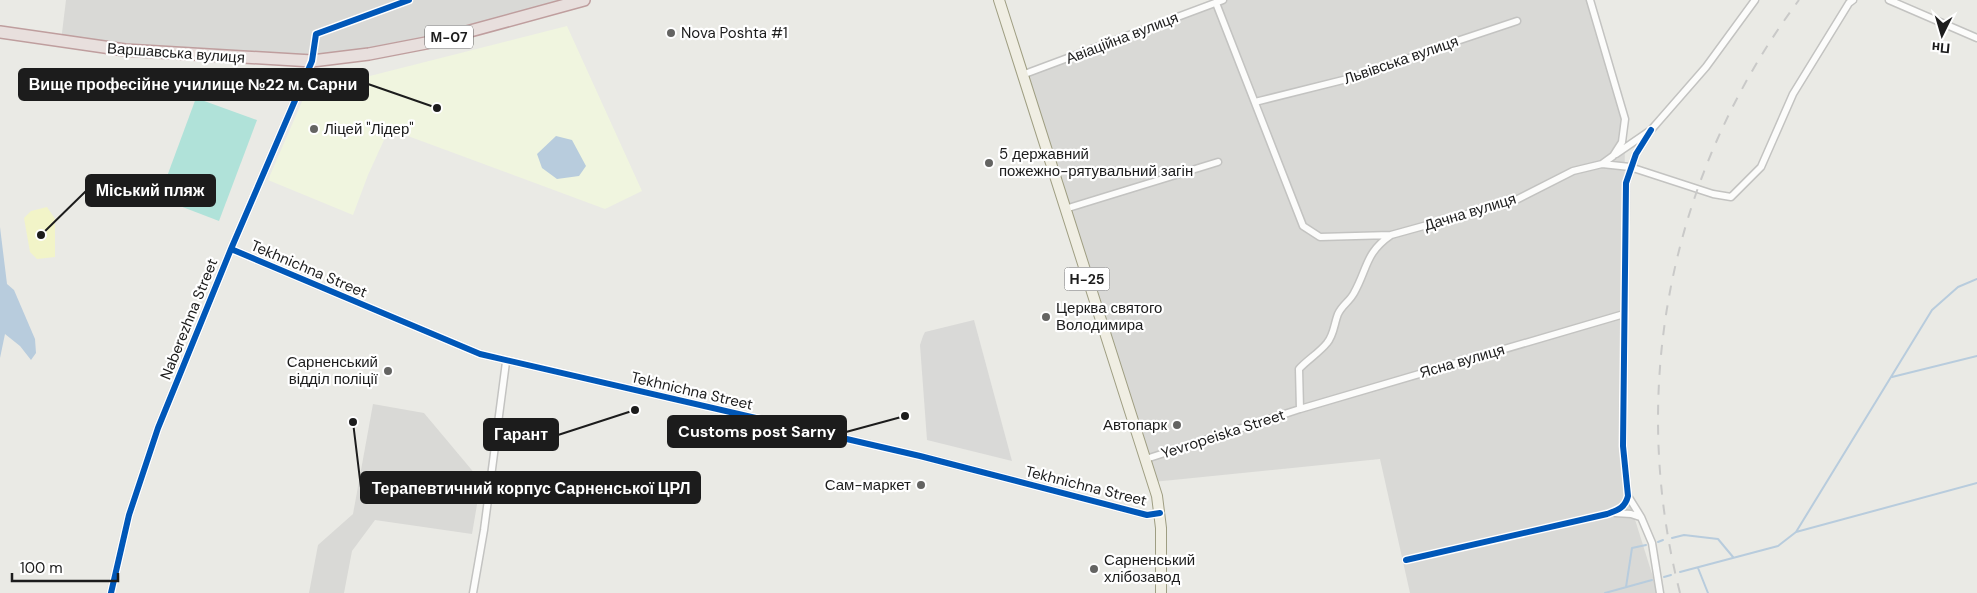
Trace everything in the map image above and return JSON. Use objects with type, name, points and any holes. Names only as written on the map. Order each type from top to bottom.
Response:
[{"type":"highway","name":"Варшавська вулиця","points":[[0,32],[125,50],[312,61],[369,54],[426,43],[584,0]]},
{"type":"main road","name":"Yevropeiska Street","points":[[999,0],[1146,459],[1160,514],[1161,593]]},
{"type":"street","name":"Naberezhna Street","points":[[111,593],[129,515],[152,446],[231,249],[312,61],[316,34],[409,0]]},
{"type":"street","name":"Дачна вулиця","points":[[1300,409],[1298,369],[1326,344],[1332,336],[1338,315],[1344,303],[1353,294],[1369,258],[1378,244],[1391,235],[1514,201],[1573,171],[1602,164],[1613,156],[1622,142],[1625,119],[1590,0]]},
{"type":"street","points":[[1660,593],[1652,543],[1641,517],[1628,496],[1623,446],[1626,183],[1630,167],[1651,130],[1706,67],[1755,0]]},
{"type":"street","points":[[1602,164],[1630,167],[1713,194],[1731,197],[1762,167],[1793,94],[1849,3],[1853,0]]},
{"type":"street","points":[[1889,0],[1977,38]]},
{"type":"street","name":"Авіаційна вулиця","points":[[1022,75],[1219,1]]},
{"type":"street","points":[[1219,1],[1255,102],[1303,226],[1320,237],[1391,235]]},
{"type":"street","name":"Львівська вулиця","points":[[1255,102],[1368,74],[1436,48],[1517,21]]},
{"type":"street","points":[[1613,156],[1651,130]]},
{"type":"street","points":[[1065,209],[1218,162]]},
{"type":"street","name":"Tekhnichna Street","points":[[231,249],[445,341],[506,362],[920,456],[1147,515],[1160,514]]},
{"type":"street","name":"Ясна вулиця","points":[[1300,409],[1624,314]]},
{"type":"street","points":[[473,593],[484,530],[506,362]]},
{"type":"street","name":"Yevropeiska Street","points":[[1146,459],[1300,409]]},
{"type":"street","points":[[1406,560],[1607,514],[1623,507],[1628,496]]},
{"type":"street","points":[[1607,514],[1630,514],[1641,517]]},
{"type":"shaded area","points":[[66,0],[584,0],[530,16],[312,61],[61,41]]},
{"type":"shaded area","points":[[1215,0],[1590,0],[1625,119],[1623,446],[1632,510],[1658,593],[1410,593],[1380,459],[1153,482],[1022,75]]},
{"type":"shaded area","points":[[567,26],[642,191],[605,209],[389,129],[368,175],[353,215],[268,180],[304,97],[350,81]]},
{"type":"shaded area","points":[[196,98],[257,120],[219,221],[159,198]]},
{"type":"shaded area","points":[[556,136],[572,140],[586,166],[579,176],[557,179],[542,168],[537,154]]},
{"type":"shaded area","points":[[0,227],[7,284],[14,290],[35,339],[36,353],[31,360],[20,346],[5,334],[0,358]]},
{"type":"shaded area","points":[[974,320],[1012,461],[927,440],[920,345],[923,336],[925,332]]},
{"type":"shaded area","points":[[373,404],[424,413],[481,481],[472,534],[375,520],[352,551],[344,593],[309,593],[318,545],[353,514]]},
{"type":"sand","points":[[47,207],[55,219],[55,257],[37,259],[30,252],[24,218],[31,211]]},
{"type":"waterway","points":[[1680,572],[1778,546],[1796,532],[1932,310],[1958,287],[1977,279]]},
{"type":"waterway","points":[[1892,377],[1977,356]]},
{"type":"waterway","points":[[1796,532],[1977,483]]},
{"type":"waterway","points":[[1672,538],[1684,535],[1718,539],[1733,557]]},
{"type":"waterway","points":[[1658,542],[1663,540]]},
{"type":"waterway","points":[[1626,587],[1632,548],[1646,545]]},
{"type":"waterway","points":[[1698,568],[1708,593]]},
{"type":"waterway","points":[[1664,577],[1671,575]]},
{"type":"waterway","points":[[1605,593],[1652,580]]},
{"type":"railway","points":[[1680,593],[1665,515],[1658,437],[1661,359],[1672,283],[1691,208],[1719,136],[1755,66],[1799,0]]},
{"type":"cycle path","points":[[111,593],[129,515],[158,428],[231,249],[312,61],[316,34],[409,0]]},
{"type":"cycle path","points":[[1406,560],[1607,514],[1618,510],[1625,503],[1628,496],[1623,446],[1626,183],[1636,154],[1651,130]]},
{"type":"cycle path","points":[[231,249],[480,354],[920,456],[1147,515],[1160,513]]},
{"type":"place","name":"Nova Poshta #1","points":[[671,33]]},
{"type":"place","name":"Вище професійне училище №22 м. Сарни","points":[[437,108]]},
{"type":"place","name":"Ліцей \"Лідер\"","points":[[314,129]]},
{"type":"place","name":"5 державний пожежно-рятувальний загін","points":[[989,163]]},
{"type":"place","name":"Міський пляж","points":[[41,235]]},
{"type":"place","name":"Церква святого Володимира","points":[[1046,317]]},
{"type":"place","name":"Сарненський відділ поліції","points":[[388,371]]},
{"type":"place","name":"Гарант","points":[[635,410]]},
{"type":"place","name":"Customs post Sarny","points":[[905,416]]},
{"type":"place","name":"Терапевтичний корпус Сарненської ЦРЛ","points":[[353,422]]},
{"type":"place","name":"Автопарк","points":[[1177,425]]},
{"type":"place","name":"Сам-маркет","points":[[921,485]]},
{"type":"place","name":"Сарненський хлібозавод","points":[[1094,569]]}]
